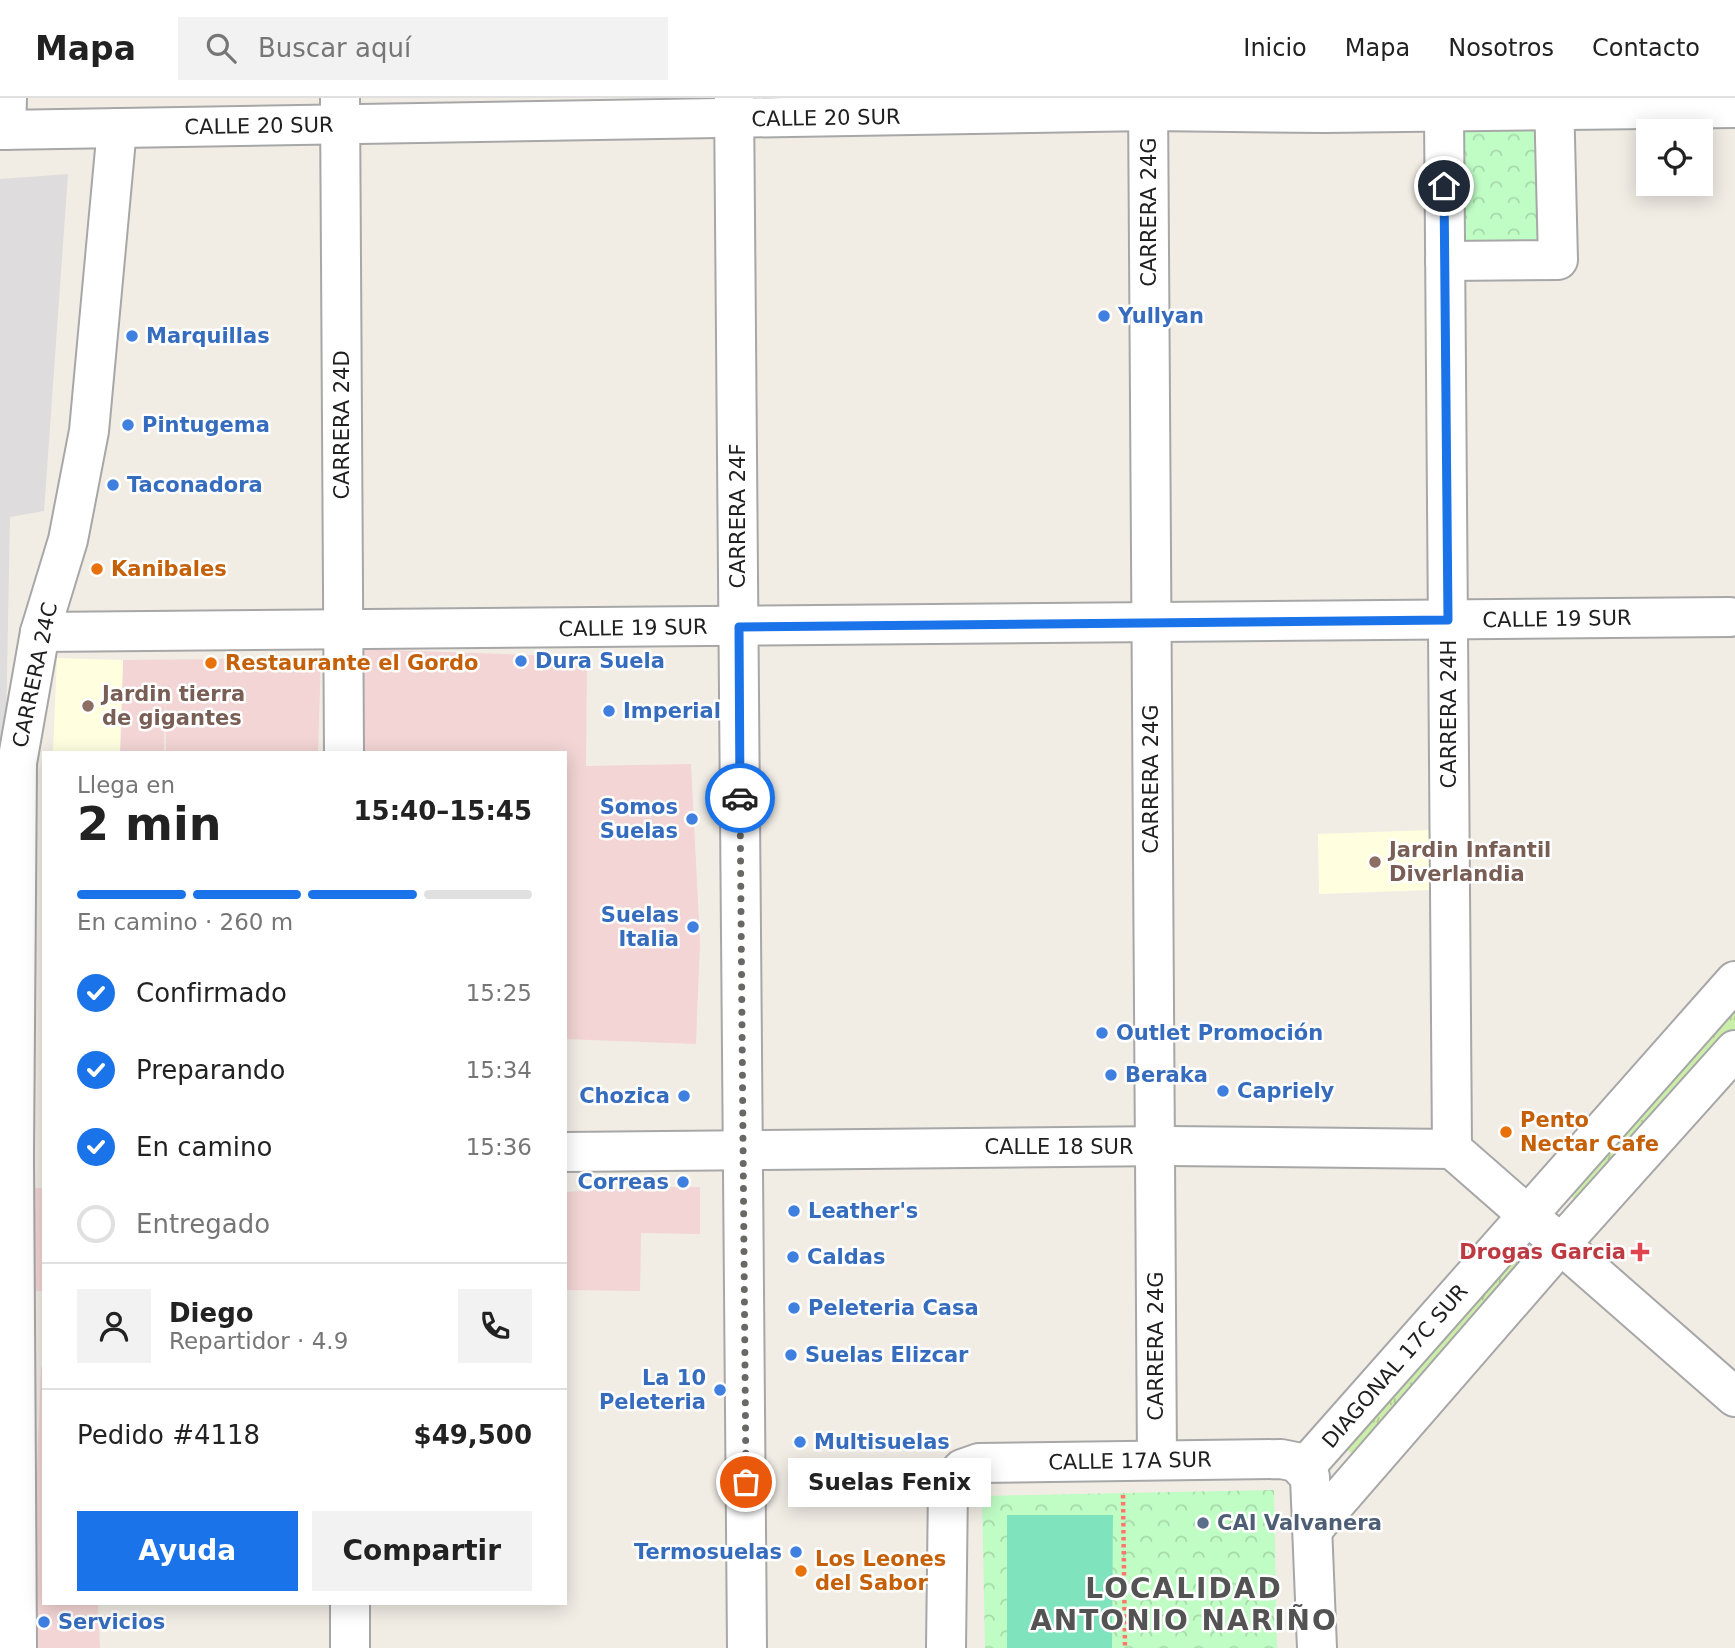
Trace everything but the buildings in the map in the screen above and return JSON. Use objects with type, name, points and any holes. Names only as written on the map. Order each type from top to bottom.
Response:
[{"type":"street","name":"CALLE 20 SUR","points":[[4,119],[117,128],[340,112],[1148,105],[1444,112],[1555,104],[1735,108]]},
{"type":"street","points":[[1445,261],[1558,260],[1555,104]]},
{"type":"street","name":"CARRERA 24G","points":[[1140,1461],[1154,1146],[1148,105]]},
{"type":"street","name":"CARRERA 24F","points":[[734,109],[747,1648]]},
{"type":"street","name":"CARRERA 24D","points":[[340,112],[344,751]]},
{"type":"street","name":"CARRERA 24H","points":[[1444,112],[1452,1149]]},
{"type":"street","name":"CARRERA 24C","points":[[17,1648],[17,763],[40,632],[68,540],[89,431],[117,128]]},
{"type":"street","name":"CALLE 19 SUR","points":[[40,632],[1733,617]]},
{"type":"street","name":"DIAGONAL 17C SUR","points":[[1304,1468],[1735,981]]},
{"type":"street","points":[[1314,1528],[1560,1245],[1735,1050]]},
{"type":"street","name":"CALLE 18 SUR","points":[[567,1152],[1154,1146],[1452,1149]]},
{"type":"street","points":[[1452,1149],[1735,1397]]},
{"type":"street","name":"CALLE 17A SUR","points":[[946,1648],[948,1486],[961,1469],[979,1463],[1281,1459],[1296,1462],[1304,1468]]},
{"type":"street","points":[[1304,1468],[1313,1490],[1317,1648]]},
{"type":"street","points":[[350,1605],[350,1648]]},
{"type":"path","points":[[1125,1648],[1140,1461]]},
{"type":"shaded area","points":[[68,174],[44,511],[10,517],[0,1044],[0,179]]},
{"type":"shaded area","points":[[362,649],[587,657],[586,766],[691,764],[700,942],[696,1044],[567,1039],[567,751],[363,751]]},
{"type":"shaded area","name":"Jardin tierra de gigantes","points":[[57,658],[123,660],[120,751],[53,751]]},
{"type":"shaded area","points":[[321,658],[318,751],[166,751],[165,688],[164,751],[120,751],[123,660]]},
{"type":"shaded area","name":"Jardin Infantil Diverlandia","points":[[1431,830],[1432,890],[1319,894],[1318,834]]},
{"type":"shaded area","points":[[642,1187],[700,1187],[700,1234],[641,1233],[640,1291],[567,1290],[567,1192]]},
{"type":"shaded area","points":[[29,1188],[42,1188],[42,1291],[27,1291]]},
{"type":"shaded area","points":[[42,1367],[42,1605],[98,1605],[100,1648],[39,1648],[35,1644],[33,1575]]},
{"type":"green space","points":[[1465,126],[1544,126],[1542,245],[1464,246]]},
{"type":"green space","points":[[1735,996],[1735,1043],[1586,1209],[1562,1188]]},
{"type":"green space","points":[[1506,1253],[1526,1270],[1360,1461],[1340,1443]]},
{"type":"green space","points":[[1274,1490],[1277,1648],[985,1648],[982,1496]]},
{"type":"green space","points":[[1007,1515],[1113,1515],[1112,1648],[1007,1648]]},
{"type":"way so far","points":[[740,798],[746,1482]]},
{"type":"place","name":"Yullyan","points":[[1104,316]]},
{"type":"place","name":"Marquillas","points":[[132,336]]},
{"type":"place","name":"Pintugema","points":[[128,425]]},
{"type":"place","name":"Taconadora","points":[[113,485]]},
{"type":"place","name":"Kanibales","points":[[97,569]]},
{"type":"place","name":"Dura Suela","points":[[521,661]]},
{"type":"place","name":"Restaurante el Gordo","points":[[211,663]]},
{"type":"place","name":"Jardin tierra de gigantes","points":[[88,706]]},
{"type":"place","name":"Imperial","points":[[609,711]]},
{"type":"place","name":"Somos Suelas","points":[[692,819]]},
{"type":"place","name":"Jardin Infantil Diverlandia","points":[[1375,862]]},
{"type":"place","name":"Suelas Italia","points":[[693,927]]},
{"type":"place","name":"Outlet Promoción","points":[[1102,1033]]},
{"type":"place","name":"Beraka","points":[[1111,1075]]},
{"type":"place","name":"Capriely","points":[[1223,1091]]},
{"type":"place","name":"Chozica","points":[[684,1096]]},
{"type":"place","name":"Pento Nectar Cafe","points":[[1506,1132]]},
{"type":"place","name":"Correas","points":[[683,1182]]},
{"type":"place","name":"Leather's","points":[[794,1211]]},
{"type":"place","name":"Drogas Garcia","points":[[1640,1252]]},
{"type":"place","name":"Caldas","points":[[793,1257]]},
{"type":"place","name":"Peleteria Casa","points":[[794,1308]]},
{"type":"place","name":"Suelas Elizcar","points":[[791,1355]]},
{"type":"place","name":"La 10 Peleteria","points":[[720,1390]]},
{"type":"place","name":"Multisuelas","points":[[800,1442]]},
{"type":"place","name":"Suelas Fenix","points":[[746,1482]]},
{"type":"place","name":"CAI Valvanera","points":[[1203,1523]]},
{"type":"place","name":"Termosuelas","points":[[796,1552]]},
{"type":"place","name":"Los Leones del Sabor","points":[[801,1571]]},
{"type":"place","name":"Servicios","points":[[44,1622]]},
{"type":"district","name":"LOCALIDAD ANTONIO NARIÑO","points":[[1184,1604]]},
{"type":"route","points":[[740,798],[739,627],[1448,620],[1444,186]]}]
